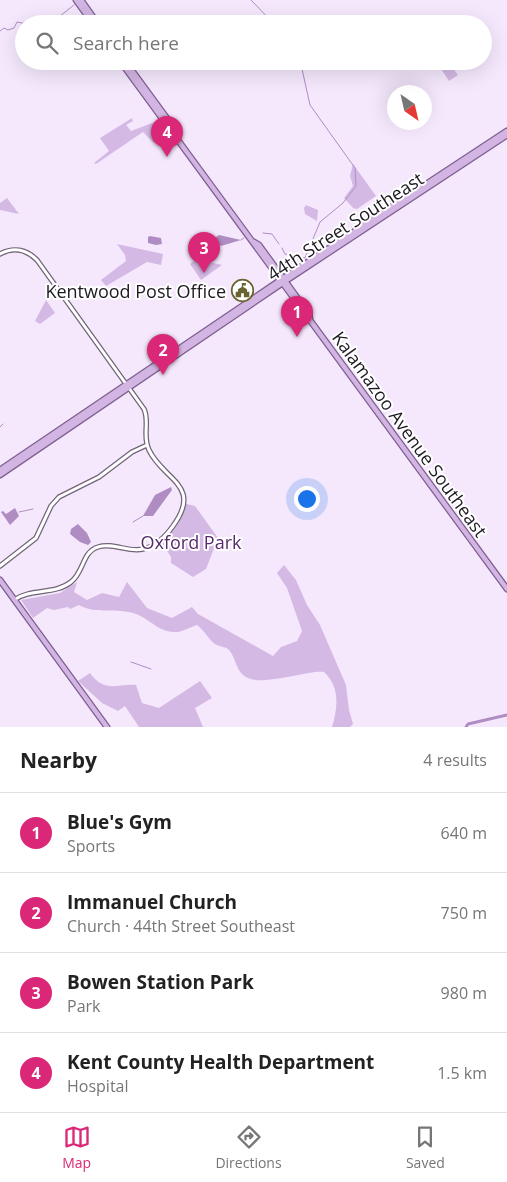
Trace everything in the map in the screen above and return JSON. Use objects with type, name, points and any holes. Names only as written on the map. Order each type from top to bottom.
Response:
[{"type":"main road","points":[[80,1],[89,15]]},
{"type":"main road","points":[[80,1],[91,15]]},
{"type":"main road","name":"Kalamazoo Avenue Southeast","points":[[127,70],[178,137],[258,251],[307,312],[310,319]]},
{"type":"main road","points":[[131,70],[139,80]]},
{"type":"main road","name":"Kalamazoo Avenue Southeast","points":[[132,70],[177,132],[178,137]]},
{"type":"main road","points":[[140,88],[149,98],[153,98]]},
{"type":"main road","name":"44th Street Southeast","points":[[314,260],[333,250],[340,241],[431,186],[500,140],[506,133]]},
{"type":"main road","name":"44th Street Southeast","points":[[0,470],[98,407],[235,311],[506,133]]},
{"type":"main road","points":[[431,186],[433,180]]},
{"type":"main road","points":[[405,203],[407,197]]},
{"type":"main road","points":[[394,210],[396,204]]},
{"type":"main road","name":"Kalamazoo Avenue Southeast","points":[[253,242],[264,253],[301,310],[310,319],[507,589]]},
{"type":"main road","points":[[258,251],[260,250],[264,253]]},
{"type":"main road","name":"44th Street Southeast","points":[[129,386],[184,351],[282,281]]},
{"type":"main road","points":[[301,310],[307,312]]},
{"type":"main road","points":[[233,317],[235,311]]},
{"type":"main road","points":[[223,324],[226,318]]},
{"type":"main road","points":[[184,351],[186,345]]},
{"type":"main road","points":[[156,370],[163,364],[164,360]]},
{"type":"main road","points":[[0,475],[76,424],[76,420],[89,412]]},
{"type":"main road","points":[[42,447],[44,441]]},
{"type":"main road","points":[[22,460],[26,456],[25,453]]},
{"type":"main road","points":[[0,580],[107,727]]},
{"type":"street","points":[[0,254],[14,249],[25,252],[35,258],[129,386],[146,413],[147,445],[154,457],[174,478],[182,492],[182,509],[166,535],[152,545],[138,550],[109,546],[95,548],[86,555],[78,575],[67,585],[56,589],[21,595],[14,600]]},
{"type":"street","points":[[0,566],[36,538],[51,506],[59,497],[99,477],[132,452],[147,445]]},
{"type":"green space","points":[[442,70],[454,70],[458,75],[449,81]]},
{"type":"green space","points":[[132,118],[133,121],[126,125],[131,131],[160,120],[164,126],[156,136],[157,142],[154,143],[143,132],[96,164],[94,163],[109,151],[100,138]]},
{"type":"green space","points":[[353,164],[376,196],[357,209],[353,208],[344,198],[353,186],[350,176]]},
{"type":"green space","points":[[7,198],[19,214],[0,210],[0,203]]},
{"type":"green space","points":[[306,205],[318,210],[317,221],[305,214],[304,208]]},
{"type":"green space","points":[[117,244],[163,254],[161,265],[147,262],[106,286],[101,280],[126,261],[125,255]]},
{"type":"green space","points":[[196,259],[222,265],[201,280],[190,264]]},
{"type":"green space","points":[[46,300],[55,313],[40,324],[35,321]]},
{"type":"green space","name":"Oxford Park","points":[[183,503],[195,506],[218,538],[206,569],[193,577],[171,563],[171,557],[160,540],[179,517]]},
{"type":"green space","points":[[284,565],[296,580],[307,605],[320,625],[346,685],[353,724],[350,727],[332,727],[336,712],[335,691],[333,684],[324,672],[269,680],[249,678],[240,672],[229,650],[215,644],[197,625],[180,632],[168,631],[136,614],[121,611],[93,610],[79,605],[70,609],[68,607],[54,610],[47,608],[33,618],[21,600],[60,593],[77,582],[74,592],[87,600],[102,593],[119,597],[127,582],[147,608],[172,618],[192,607],[198,614],[273,656],[281,647],[297,641],[302,631],[287,588],[277,573]]},
{"type":"green space","points":[[90,673],[106,685],[136,685],[142,703],[159,708],[200,681],[212,698],[195,708],[203,727],[139,727],[125,706],[118,711],[102,703],[78,681]]},
{"type":"shaded area","points":[[219,235],[241,240],[221,246],[215,240]]},
{"type":"shaded area","points":[[148,237],[161,238],[162,244],[148,243]]},
{"type":"shaded area","points":[[171,487],[172,490],[153,516],[143,516],[155,495]]},
{"type":"shaded area","points":[[15,508],[19,516],[10,525],[1,512],[3,511],[6,514]]},
{"type":"shaded area","points":[[78,524],[87,533],[91,542],[88,545],[80,542],[70,534],[71,529]]},
{"type":"waterway","points":[[251,0],[265,15]]},
{"type":"waterway","points":[[61,15],[74,5]]},
{"type":"waterway","points":[[0,31],[4,28],[8,30],[15,26]]},
{"type":"waterway","points":[[282,248],[285,254],[305,258],[320,222],[343,203],[356,186],[355,168],[310,105],[302,70]]},
{"type":"waterway","points":[[263,233],[272,234],[279,244]]},
{"type":"waterway","points":[[0,427],[3,424]]},
{"type":"waterway","points":[[19,512],[33,509]]},
{"type":"waterway","points":[[133,522],[143,516]]},
{"type":"waterway","points":[[131,662],[151,669]]},
{"type":"waterway","points":[[466,727],[468,724],[507,715]]},
{"type":"place","name":"Kent County Health Department","points":[[167,157]]},
{"type":"place","name":"Bowen Station Park","points":[[204,273]]},
{"type":"place","name":"Kentwood Post Office","points":[[242,291]]},
{"type":"place","name":"Blue's Gym","points":[[297,337]]},
{"type":"place","name":"Immanuel Church","points":[[163,375]]}]
